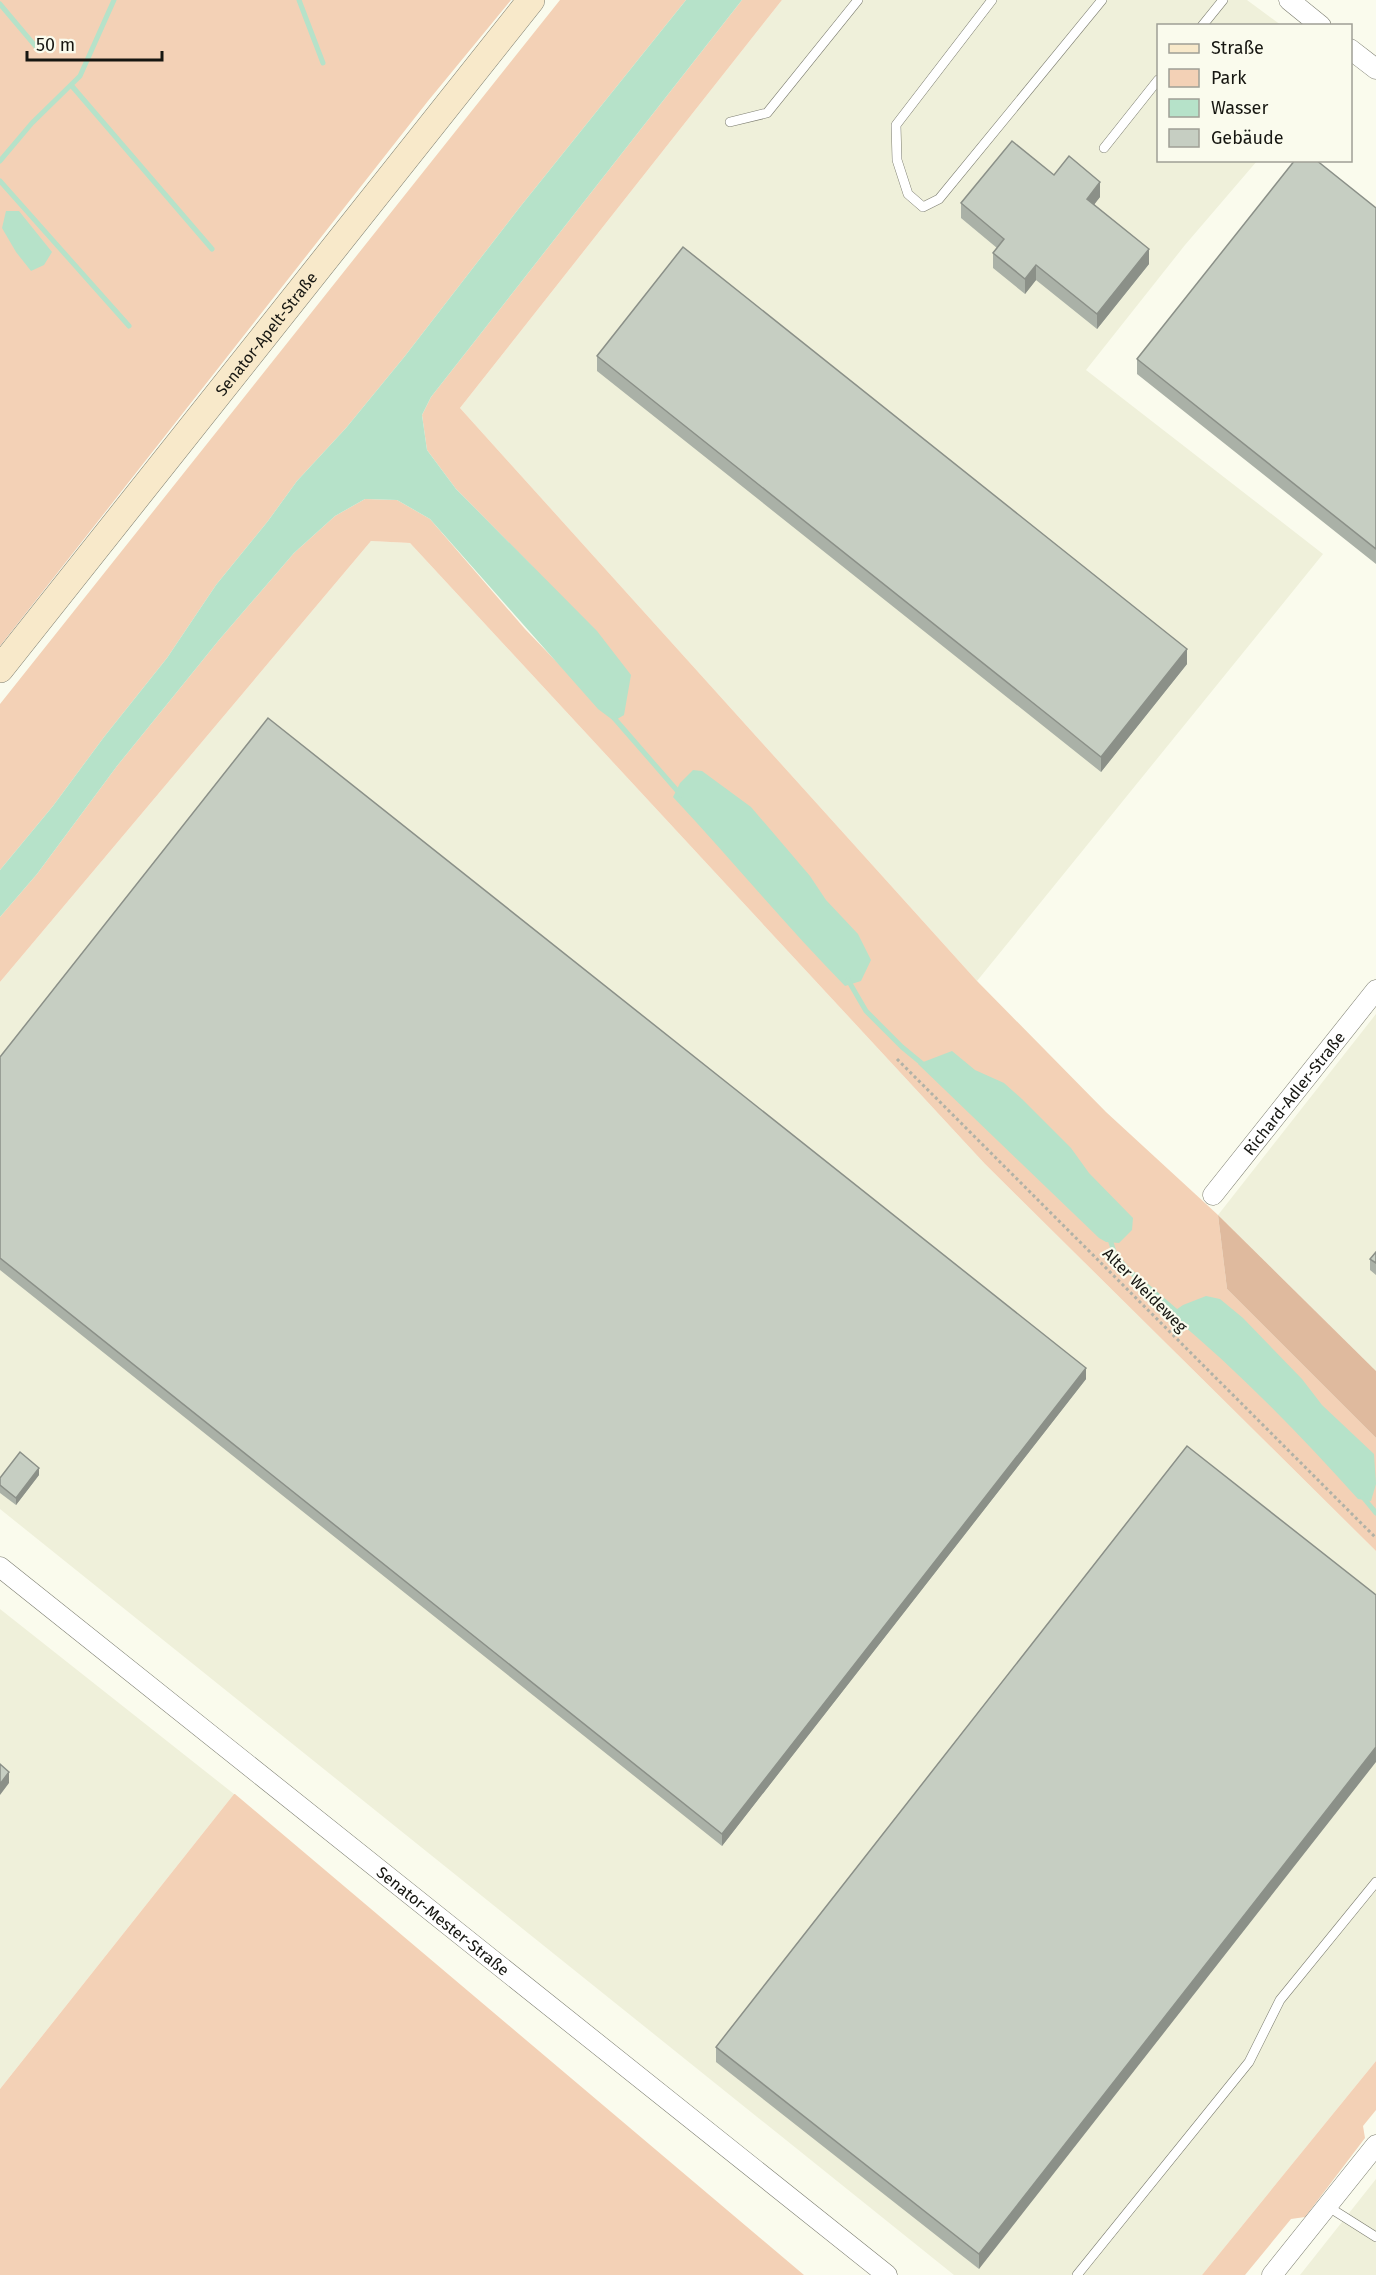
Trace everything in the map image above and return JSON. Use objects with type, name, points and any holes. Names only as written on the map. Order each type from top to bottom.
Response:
[{"type":"street","name":"Senator-Apelt-Straße","points":[[0,669],[531,0]]},
{"type":"street","points":[[1289,0],[1319,24]]},
{"type":"street","points":[[1352,51],[1376,69]]},
{"type":"street","name":"Richard-Adler-Straße","points":[[1213,1195],[1376,990]]},
{"type":"street","name":"Senator-Mester-Straße","points":[[0,1567],[887,2275]]},
{"type":"street","points":[[1272,2275],[1376,2145]]},
{"type":"lane","points":[[730,122],[767,113],[858,0]]},
{"type":"lane","points":[[991,0],[896,125],[897,160],[908,194],[923,207],[939,199],[1102,0]]},
{"type":"lane","points":[[1204,24],[1223,0]]},
{"type":"lane","points":[[1104,148],[1157,81]]},
{"type":"lane","points":[[1077,2275],[1249,2062],[1280,2000],[1376,1882]]},
{"type":"lane","points":[[1327,2206],[1376,2237]]},
{"type":"path","name":"Alter Weideweg","points":[[897,1059],[1376,1538]]},
{"type":"shaded area","points":[[782,0],[1247,0],[1280,24],[1157,24],[1157,162],[1256,162],[1185,245],[1086,370],[1323,554],[977,981],[460,408]]},
{"type":"shaded area","points":[[371,541],[410,543],[985,1164],[1376,1551],[1376,2061],[1202,2275],[954,2275],[0,1509],[0,982]]},
{"type":"shaded area","points":[[1376,1014],[1376,1371],[1218,1215]]},
{"type":"shaded area","points":[[1218,1215],[1376,1371],[1376,1438],[1227,1289]]},
{"type":"shaded area","points":[[0,1609],[234,1794],[0,2089]]},
{"type":"shaded area","points":[[1376,2179],[1376,2275],[1300,2275]]},
{"type":"green space","points":[[0,0],[511,0],[428,101],[0,646]]},
{"type":"green space","points":[[560,0],[686,0],[520,207],[405,356],[346,428],[297,481],[216,585],[167,658],[53,806],[0,870],[0,704]]},
{"type":"green space","points":[[742,0],[782,0],[460,408],[977,981],[1106,1112],[1218,1215],[1227,1289],[1376,1438],[1376,1551],[985,1164],[410,543],[371,541],[0,982],[0,917],[37,874],[117,766],[219,640],[294,553],[335,516],[365,499],[397,500],[430,519],[525,629],[577,683],[533,567],[456,489],[427,450],[422,415],[431,397]]},
{"type":"green space","points":[[234,1794],[804,2275],[0,2275],[0,2089]]},
{"type":"green space","points":[[1376,2061],[1376,2110],[1363,2126],[1365,2138],[1305,2217],[1291,2219],[1245,2275],[1202,2275]]},
{"type":"water","points":[[686,0],[742,0],[431,397],[422,415],[427,450],[456,489],[597,631],[631,675],[624,715],[614,721],[598,709],[430,519],[397,500],[365,499],[335,516],[294,553],[219,640],[117,766],[37,874],[0,917],[0,870],[53,806],[167,658],[216,585],[297,481],[346,428],[405,356],[520,207]]},
{"type":"water","points":[[6,211],[19,211],[52,252],[44,265],[31,271],[16,252],[2,228]]},
{"type":"water","points":[[693,770],[702,771],[751,807],[810,876],[826,900],[858,934],[871,960],[861,981],[845,986],[673,797],[680,783]]},
{"type":"water","points":[[952,1051],[975,1070],[1004,1083],[1022,1099],[1071,1148],[1089,1173],[1133,1218],[1132,1230],[1119,1243],[1106,1242],[1099,1238],[918,1064]]},
{"type":"water","points":[[1206,1296],[1220,1299],[1243,1318],[1302,1379],[1322,1405],[1374,1454],[1376,1484],[1371,1501],[1358,1499],[1267,1403],[1170,1314],[1183,1305]]},
{"type":"building","points":[[1012,141],[1054,175],[1069,156],[1100,182],[1087,199],[1149,249],[1097,314],[1036,265],[1025,279],[993,253],[1004,239],[961,203]]},
{"type":"building","points":[[1293,162],[1318,162],[1376,208],[1376,549],[1137,359]]},
{"type":"building","points":[[683,247],[1187,649],[1101,757],[597,356]]},
{"type":"building","points":[[268,718],[1086,1368],[722,1834],[0,1258],[0,1057]]},
{"type":"building","points":[[1376,1252],[1376,1263],[1370,1259]]},
{"type":"building","points":[[1187,1446],[1376,1595],[1376,1747],[979,2254],[716,2047]]},
{"type":"building","points":[[20,1452],[39,1468],[16,1498],[0,1485],[0,1478]]},
{"type":"building","points":[[0,1764],[9,1772],[0,1784]]},
{"type":"waterway","points":[[0,161],[32,123],[80,76],[114,0]]},
{"type":"waterway","points":[[299,0],[323,63]]},
{"type":"waterway","points":[[0,4],[37,48]]},
{"type":"waterway","points":[[71,85],[212,249]]},
{"type":"waterway","points":[[0,181],[129,326]]},
{"type":"waterway","points":[[614,715],[614,718],[681,795]]},
{"type":"waterway","points":[[848,980],[866,1011],[925,1066]]},
{"type":"waterway","points":[[1109,1236],[1115,1255],[1127,1269],[1179,1314]]},
{"type":"waterway","points":[[1362,1496],[1376,1513]]}]
